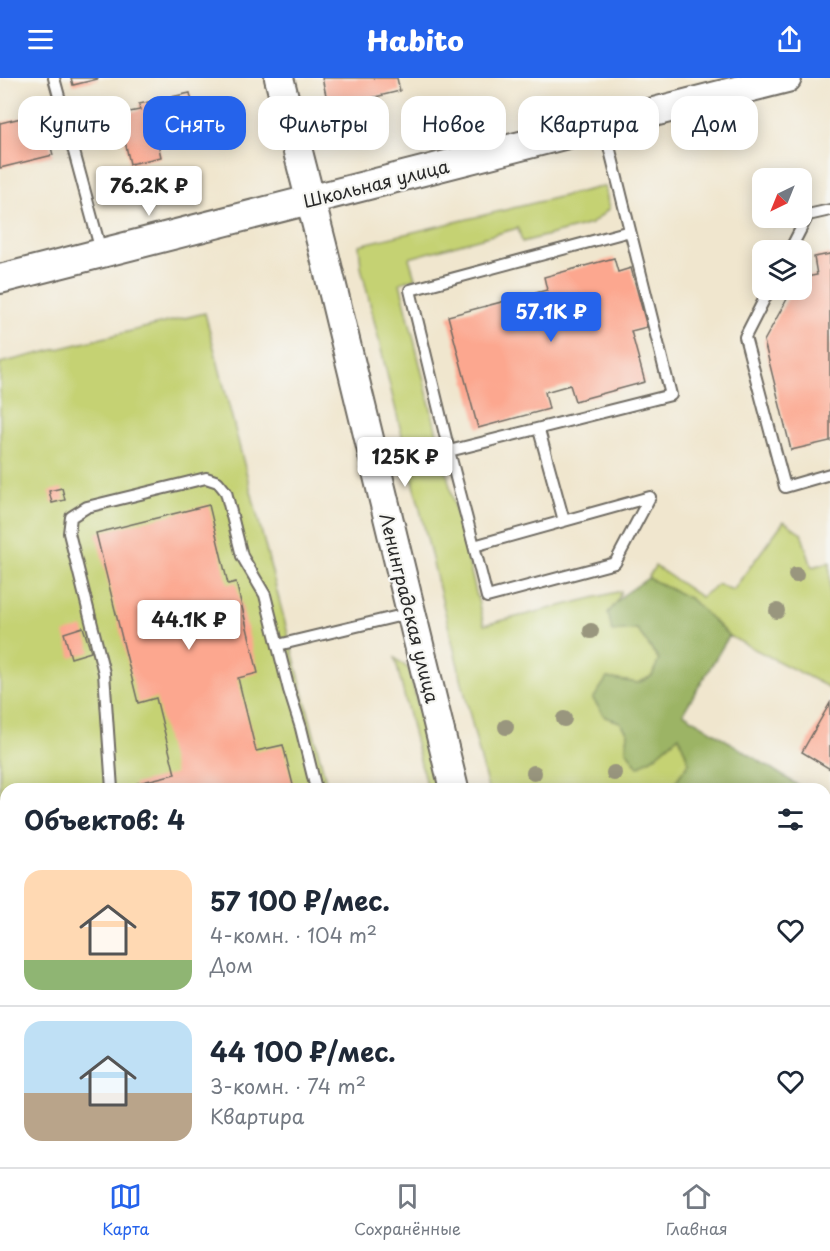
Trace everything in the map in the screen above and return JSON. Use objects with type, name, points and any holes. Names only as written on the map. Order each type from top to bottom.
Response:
[{"type":"street","name":"Ленинградская улица","points":[[279,78],[325,256],[453,783]]},
{"type":"street","name":"Школьная улица","points":[[659,110],[759,82],[788,78]]},
{"type":"street","name":"Школьная улица","points":[[0,279],[518,147]]},
{"type":"lane","points":[[54,78],[102,253]]},
{"type":"lane","points":[[449,452],[671,395],[610,150]]},
{"type":"lane","points":[[795,240],[808,215],[830,210]]},
{"type":"lane","points":[[474,546],[650,497],[615,563],[487,597],[449,452],[410,290],[630,231]]},
{"type":"lane","points":[[764,300],[745,337],[785,487],[830,474]]},
{"type":"lane","points":[[539,430],[564,521]]},
{"type":"lane","points":[[112,783],[104,673],[69,533],[71,517],[87,507],[206,478],[218,482],[226,492],[242,555],[265,595],[314,783]]},
{"type":"lane","points":[[278,645],[411,613]]},
{"type":"green space","points":[[605,186],[609,209],[591,224],[522,242],[518,228],[409,258],[415,278],[400,283],[484,625],[621,591],[616,604],[608,613],[637,629],[659,660],[652,676],[638,683],[607,678],[605,716],[621,722],[628,733],[626,750],[638,767],[679,736],[689,763],[674,783],[487,783],[361,267],[359,245]]},
{"type":"green space","points":[[205,313],[326,783],[0,783],[0,363]]},
{"type":"green space","points":[[784,521],[801,533],[812,567],[830,562],[830,688],[729,636],[691,599],[648,578],[655,566],[701,597],[718,584],[733,590]]},
{"type":"green space","points":[[648,578],[691,599],[729,636],[683,713],[794,783],[674,783],[689,763],[679,736],[638,767],[626,750],[628,733],[620,722],[605,717],[593,699],[607,678],[638,683],[652,676],[659,659],[637,629],[612,631],[608,613],[622,596]]},
{"type":"green space","points":[[395,658],[409,669],[437,783],[426,783]]},
{"type":"building","points":[[71,78],[98,78],[98,79],[73,85]]},
{"type":"building","points":[[322,78],[397,78],[400,91],[379,96],[326,96]]},
{"type":"building","points":[[143,103],[143,150],[159,150],[161,157],[130,164],[127,150],[131,150],[131,112],[140,110],[139,104]]},
{"type":"building","points":[[18,119],[18,150],[52,150],[53,155],[0,168],[0,123]]},
{"type":"building","points":[[830,254],[830,441],[791,450],[764,341],[787,300],[812,300],[812,276],[817,275],[814,257]]},
{"type":"building","points":[[614,258],[618,272],[631,268],[647,327],[631,331],[645,382],[575,401],[570,385],[545,392],[549,409],[478,428],[448,316],[547,290],[544,277]]},
{"type":"building","points":[[62,488],[65,500],[52,503],[49,491]]},
{"type":"building","points":[[209,505],[228,584],[236,582],[258,673],[238,678],[256,751],[283,745],[292,783],[138,783],[175,774],[156,698],[138,703],[96,533]]},
{"type":"building","points":[[83,627],[91,652],[71,658],[64,633]]},
{"type":"building","points":[[830,703],[830,769],[802,752]]}]
